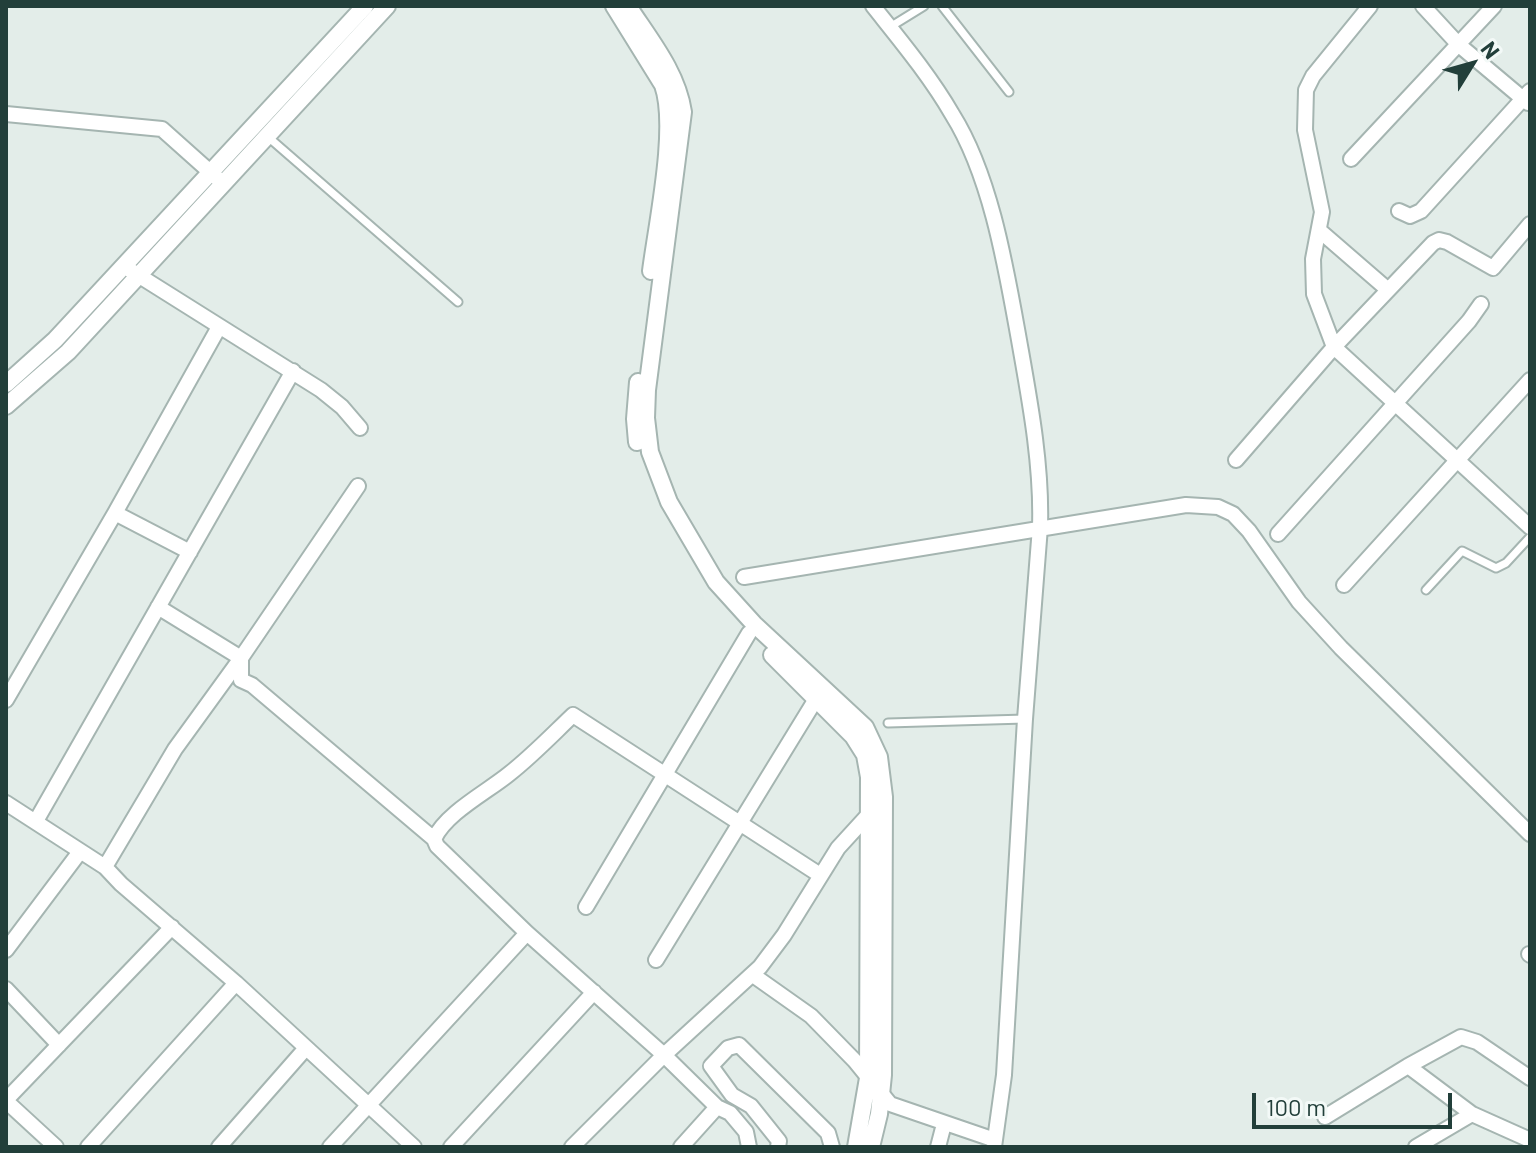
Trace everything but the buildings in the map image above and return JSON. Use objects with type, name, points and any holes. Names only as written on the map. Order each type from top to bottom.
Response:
[{"type":"street","points":[[6,406],[68,352],[138,275],[216,178],[365,6]]},
{"type":"street","points":[[6,384],[55,340],[123,266],[216,178],[267,136],[387,6]]},
{"type":"street","points":[[614,6],[663,85],[669,113],[635,419],[644,466],[710,589],[749,633],[853,736],[865,755],[870,813],[868,1078],[856,1147]]},
{"type":"street","points":[[628,6],[677,85],[683,112],[652,342],[646,418],[650,452],[657,474],[682,536],[727,595],[865,727],[879,757],[884,797],[881,1096],[871,1147]]},
{"type":"street","points":[[753,975],[811,1016],[855,1061],[881,1096],[898,1109],[995,1144],[1004,1075],[1040,527],[1041,502],[1031,403],[1005,263],[976,164],[953,114],[873,6]]},
{"type":"street","points":[[1370,6],[1313,76],[1306,90],[1305,130],[1322,212],[1312,277],[1323,322],[1334,347],[1395,405],[1527,519]]},
{"type":"street","points":[[1399,211],[1410,216],[1421,211],[1528,98],[1459,45],[1423,6]]},
{"type":"street","points":[[1351,159],[1494,6]]},
{"type":"street","points":[[6,114],[162,129],[216,178]]},
{"type":"street","points":[[1236,460],[1334,347],[1427,249],[1439,240],[1447,242],[1493,268],[1530,224]]},
{"type":"street","points":[[1320,231],[1387,289]]},
{"type":"street","points":[[123,266],[293,371],[342,407],[360,428]]},
{"type":"street","points":[[1278,534],[1481,304]]},
{"type":"street","points":[[6,700],[219,327]]},
{"type":"street","points":[[36,821],[293,371]]},
{"type":"street","points":[[1344,585],[1530,380]]},
{"type":"street","points":[[105,867],[175,749],[358,486]]},
{"type":"street","points":[[744,577],[1186,505],[1218,507],[1233,514],[1249,531],[1299,602],[1341,648],[1530,834]]},
{"type":"street","points":[[115,513],[190,552]]},
{"type":"street","points":[[158,607],[241,658]]},
{"type":"street","points":[[586,907],[749,633]]},
{"type":"street","points":[[241,658],[241,680],[252,685],[434,839],[437,846],[527,933],[664,1055],[717,1107],[730,1113],[746,1132],[749,1147]]},
{"type":"street","points":[[656,960],[816,699]]},
{"type":"street","points":[[434,839],[459,812],[518,767],[573,715],[820,875]]},
{"type":"street","points":[[6,803],[105,867],[414,1147]]},
{"type":"street","points":[[572,1147],[664,1055],[753,975],[784,935],[838,848],[870,813]]},
{"type":"street","points":[[6,950],[79,853]]},
{"type":"street","points":[[56,1147],[6,1101],[172,927]]},
{"type":"street","points":[[330,1147],[527,933]]},
{"type":"street","points":[[88,1147],[236,983]]},
{"type":"street","points":[[6,989],[59,1045]]},
{"type":"street","points":[[451,1147],[594,992]]},
{"type":"street","points":[[1325,1117],[1461,1037],[1477,1042],[1530,1078]]},
{"type":"street","points":[[778,1147],[779,1141],[751,1106],[732,1095],[711,1066],[728,1048],[739,1045],[828,1133],[832,1147]]},
{"type":"street","points":[[219,1147],[306,1048]]},
{"type":"street","points":[[1408,1066],[1472,1114],[1527,1134]]},
{"type":"street","points":[[681,1147],[717,1107]]},
{"type":"street","points":[[1416,1147],[1472,1114]]},
{"type":"street","points":[[938,1147],[944,1124]]},
{"type":"lane","points":[[890,27],[924,6]]},
{"type":"lane","points":[[942,6],[1009,92]]},
{"type":"lane","points":[[267,136],[458,302]]},
{"type":"lane","points":[[1426,590],[1457,553],[1467,551],[1496,568],[1501,567],[1530,537]]},
{"type":"lane","points":[[888,723],[1025,719]]}]
